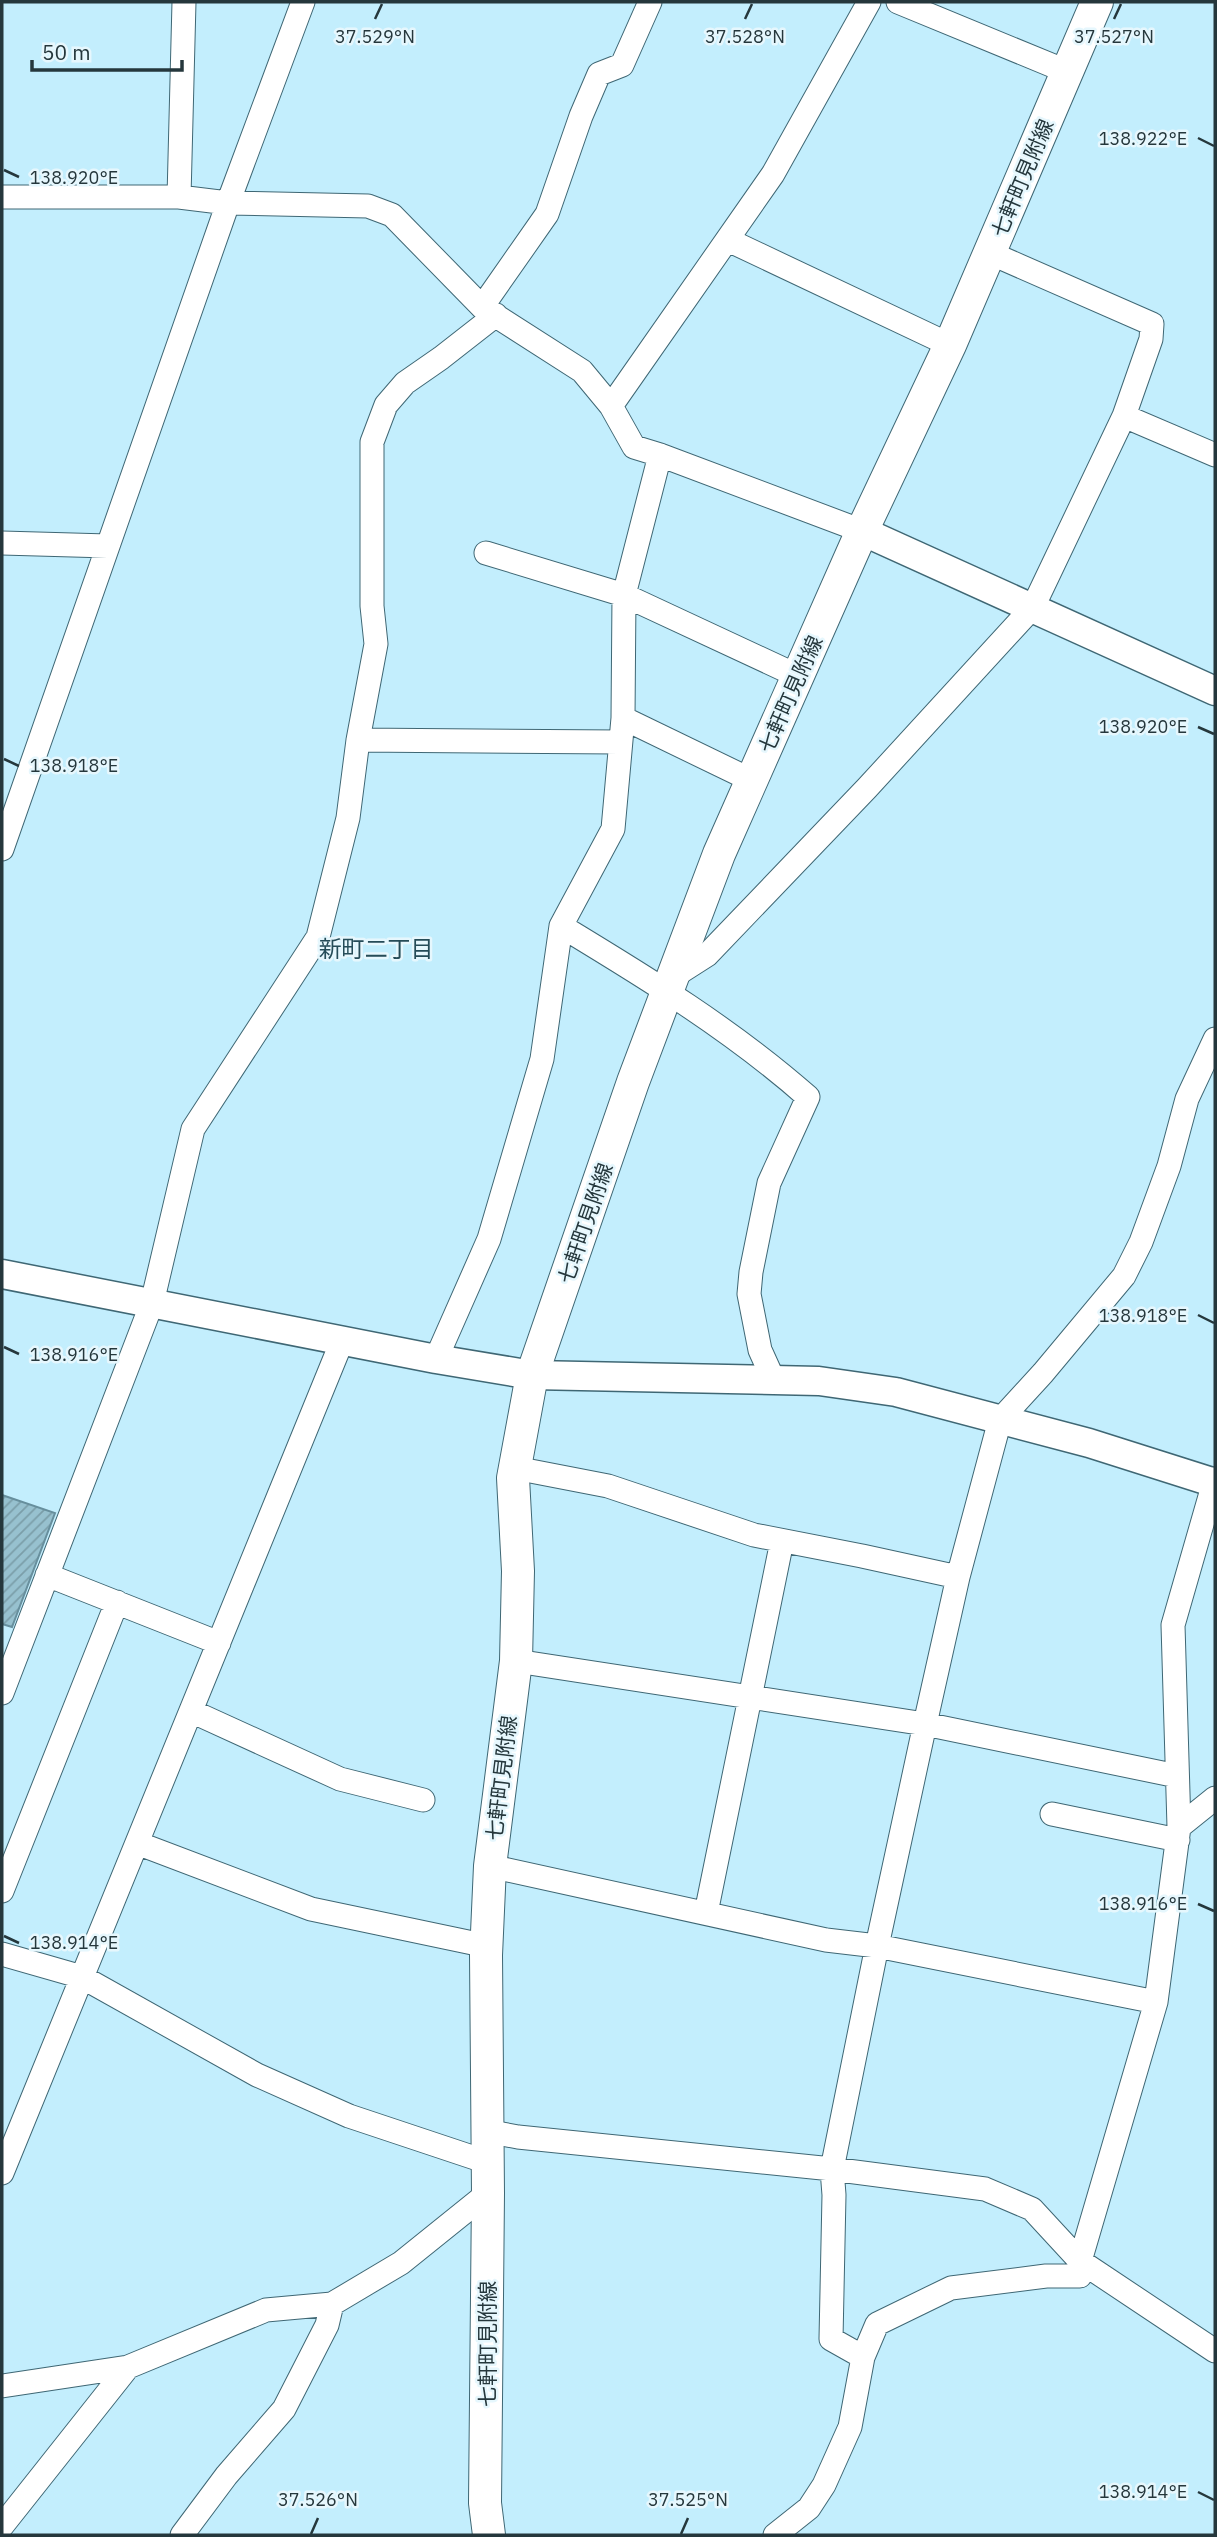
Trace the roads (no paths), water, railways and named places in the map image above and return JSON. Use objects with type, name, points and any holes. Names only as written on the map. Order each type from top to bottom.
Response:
[{"type":"main road","name":"七軒町見附線","points":[[489,2535],[485,2503],[488,2193],[486,1946],[490,1866],[516,1661],[518,1572],[513,1478],[532,1375],[633,1082],[719,854],[862,531],[950,345],[1097,2]]},
{"type":"street","points":[[179,197],[184,2]]},
{"type":"street","points":[[2,849],[228,203],[303,2]]},
{"type":"street","points":[[2,1693],[152,1303],[193,1129],[318,937],[348,818],[358,740],[376,644],[372,606],[372,442],[386,405],[405,383],[442,358],[489,311],[547,215],[581,116],[599,74],[622,65],[650,2]]},
{"type":"street","points":[[611,406],[773,174],[869,2]]},
{"type":"street","points":[[898,2],[1068,72]]},
{"type":"street","points":[[2,197],[179,197],[228,203],[368,206],[392,215],[489,311],[582,371],[611,406],[634,447],[862,531],[1215,691]]},
{"type":"street","points":[[728,240],[950,345]]},
{"type":"street","points":[[669,984],[717,945],[867,788],[1033,607],[1124,416],[1151,339],[1152,324],[990,253]]},
{"type":"street","points":[[1124,416],[1215,456]]},
{"type":"street","points":[[436,1359],[489,1239],[542,1059],[561,926],[613,829],[622,718],[624,596],[660,455]]},
{"type":"street","points":[[2,543],[108,546]]},
{"type":"street","points":[[485,553],[624,596],[798,676]]},
{"type":"street","points":[[622,718],[751,780]]},
{"type":"street","points":[[358,740],[620,742]]},
{"type":"street","points":[[561,926],[669,984],[808,1097],[769,1183],[751,1272],[749,1294],[760,1350],[774,1381]]},
{"type":"street","points":[[863,2357],[831,2339],[834,2195],[832,2169],[877,1946],[958,1577],[1000,1420],[1124,1276],[1141,1242],[1169,1166],[1187,1099],[1209,1063],[1215,1039]]},
{"type":"street","points":[[2,1274],[436,1359],[532,1375],[819,1381],[896,1392],[1089,1443],[1215,1481],[1173,1625],[1178,1833],[1157,2002],[1080,2269]]},
{"type":"street","points":[[2,2173],[342,1340]]},
{"type":"street","points":[[515,1468],[608,1486],[754,1535],[958,1577]]},
{"type":"street","points":[[706,1913],[782,1541]]},
{"type":"street","points":[[47,1575],[219,1643]]},
{"type":"street","points":[[2,1891],[117,1602]]},
{"type":"street","points":[[516,1661],[925,1724],[1177,1776]]},
{"type":"street","points":[[191,1711],[341,1779],[423,1800]]},
{"type":"street","points":[[1178,1833],[1215,1798]]},
{"type":"street","points":[[1052,1814],[1178,1833]]},
{"type":"street","points":[[137,1843],[311,1909],[486,1946]]},
{"type":"street","points":[[490,1866],[827,1940],[877,1946],[1157,2002]]},
{"type":"street","points":[[2,1954],[82,1977],[257,2075],[349,2116],[487,2146],[518,2137],[832,2169],[985,2189],[1032,2208],[1080,2269],[1215,2351]]},
{"type":"street","points":[[2,2386],[128,2367],[266,2310],[332,2304],[401,2263],[488,2193]]},
{"type":"street","points":[[775,2535],[809,2508],[824,2485],[850,2427],[863,2357],[877,2324],[951,2288],[1080,2269]]},
{"type":"street","points":[[182,2535],[226,2476],[284,2409],[327,2325],[332,2304]]},
{"type":"street","points":[[2,2526],[128,2367]]},
{"type":"district","name":"新町二丁目","points":[[376,948]]}]
